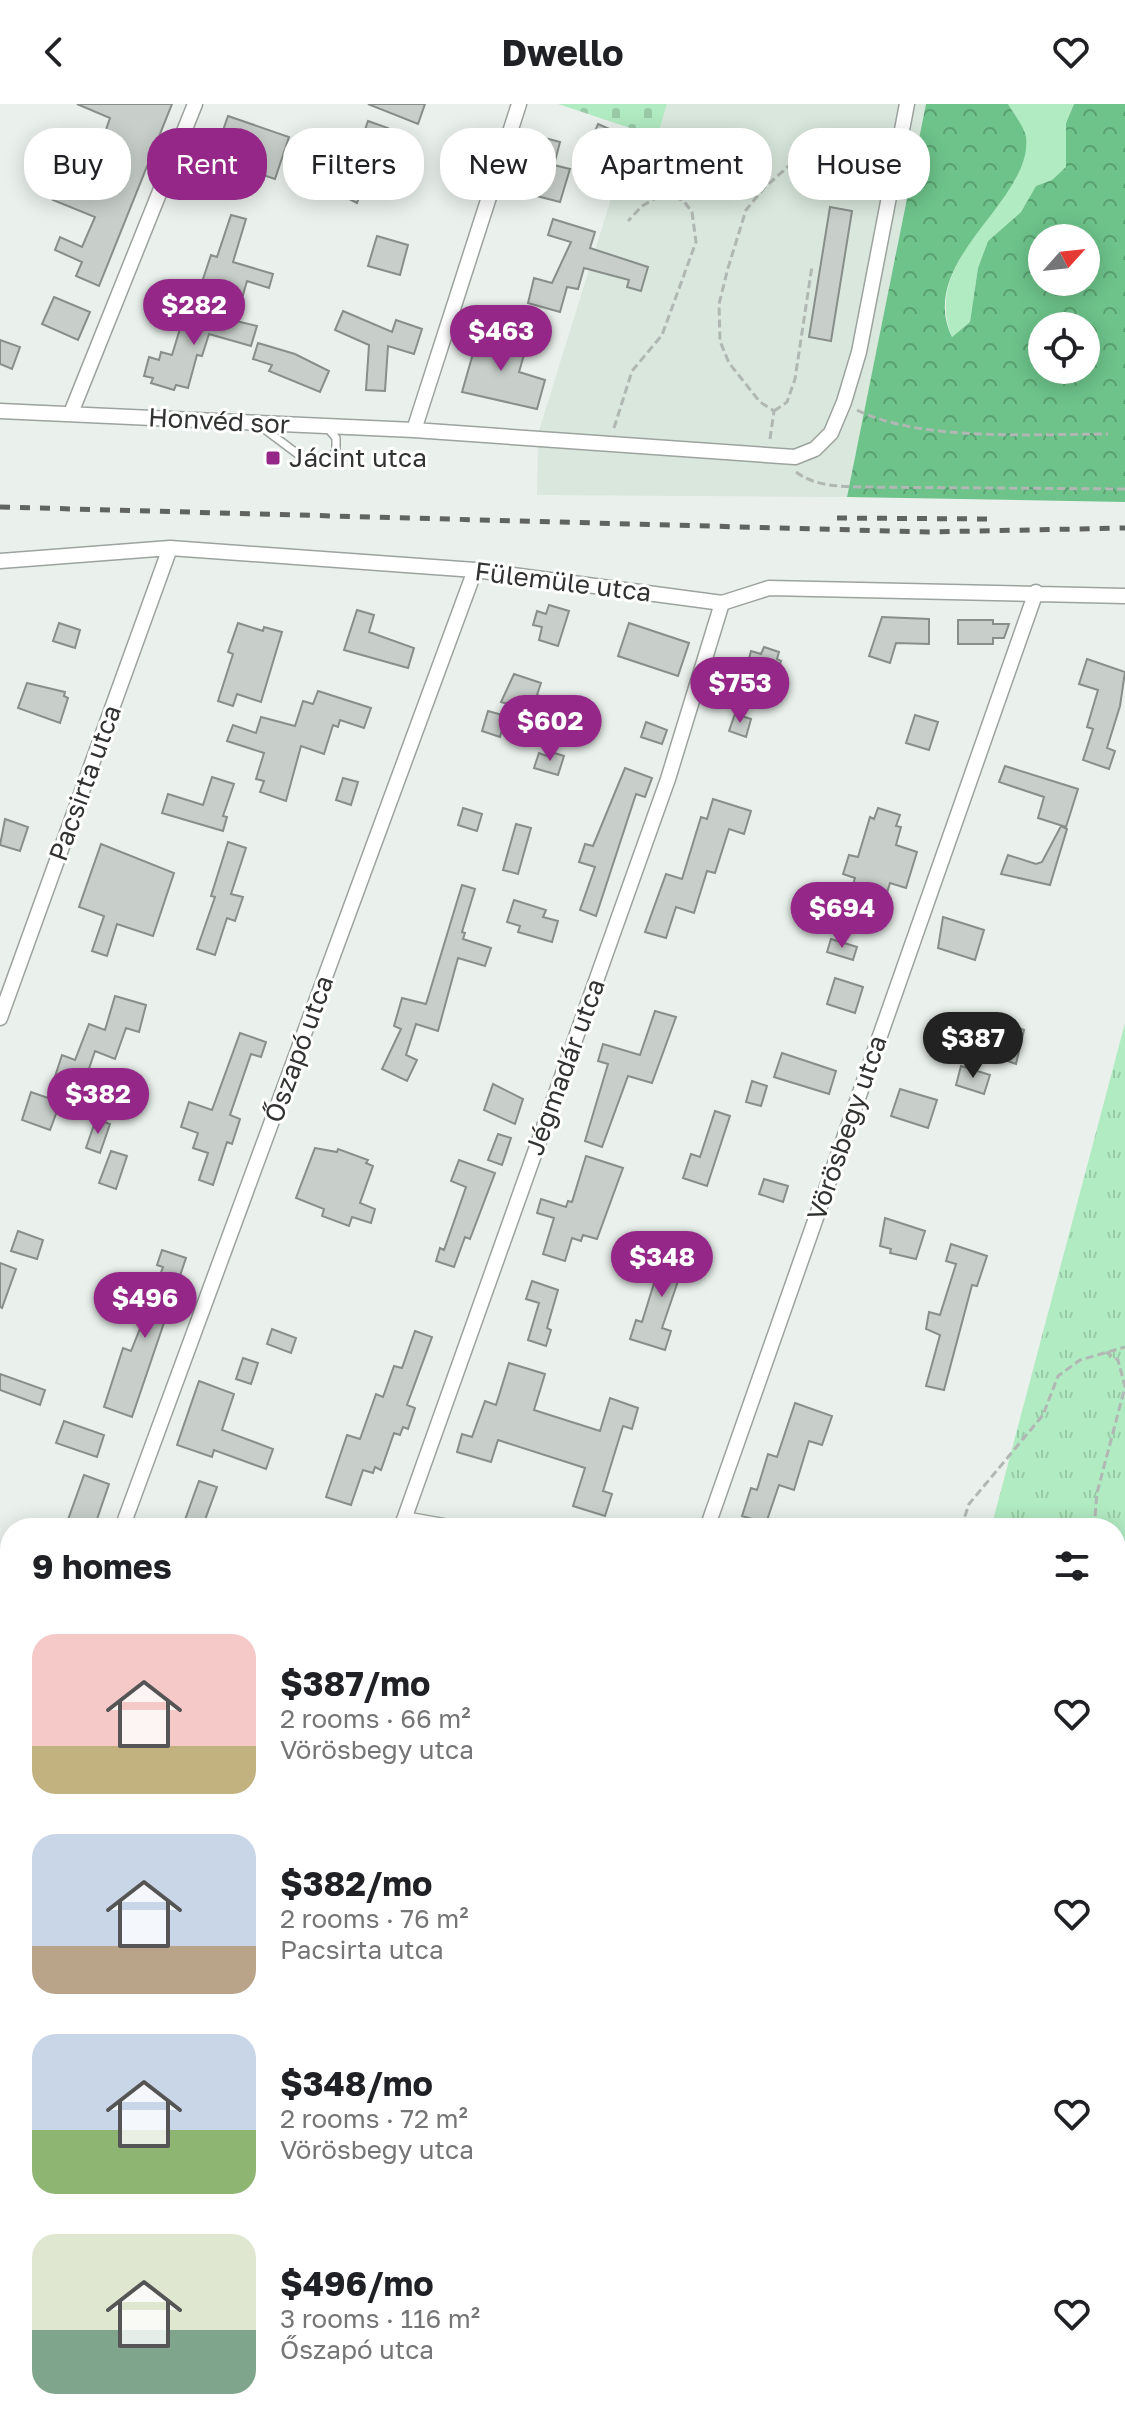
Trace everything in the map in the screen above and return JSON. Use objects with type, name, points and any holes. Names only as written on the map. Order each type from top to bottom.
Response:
[{"type":"street","points":[[71,413],[195,104]]},
{"type":"street","points":[[414,430],[519,104]]},
{"type":"street","name":"Honvéd sor","points":[[902,128],[907,104]]},
{"type":"street","name":"Honvéd sor","points":[[0,411],[414,430],[795,457],[815,449],[831,433],[844,402],[859,352],[888,200]]},
{"type":"street","name":"Fülemüle utca","points":[[0,561],[170,548],[475,570],[722,603],[769,588],[1125,596]]},
{"type":"street","name":"Pacsirta utca","points":[[0,1018],[170,548]]},
{"type":"street","name":"Őszapó utca","points":[[126,1518],[475,570]]},
{"type":"street","name":"Vörösbegy utca","points":[[711,1518],[1036,592]]},
{"type":"street","name":"Jégmadár utca","points":[[405,1518],[668,779],[722,603]]},
{"type":"lane","points":[[253,422],[311,464],[336,452],[336,438],[326,426]]},
{"type":"path","points":[[774,411],[760,402],[729,363],[720,341],[719,304],[746,210],[788,167]]},
{"type":"path","points":[[612,445],[615,419],[632,371],[662,335],[696,242],[692,212],[683,200],[663,194],[642,206],[628,221]]},
{"type":"path","points":[[774,411],[787,402],[795,379],[812,266]]},
{"type":"path","points":[[844,402],[861,412],[905,425],[998,434],[1108,434]]},
{"type":"path","points":[[774,411],[770,457],[807,480],[828,485],[1125,489]]},
{"type":"path","points":[[964,1518],[969,1504],[1043,1415],[1058,1376],[1080,1360],[1125,1347]]},
{"type":"path","points":[[1095,1518],[1097,1493],[1125,1387],[1118,1360],[1106,1352]]},
{"type":"shaded area","points":[[667,104],[926,104],[921,128],[788,128],[788,200],[907,200],[847,497],[537,495],[538,434],[611,200],[772,200],[772,128],[660,128]]},
{"type":"green space","points":[[558,104],[667,104],[660,128],[630,128]]},
{"type":"green space","points":[[926,104],[1008,104],[1026,137],[1023,161],[1012,185],[961,257],[949,282],[945,309],[952,337],[970,322],[978,268],[988,241],[1021,212],[1036,186],[1052,180],[1066,167],[1066,123],[1074,104],[1125,104],[1125,502],[847,497],[907,200],[930,200],[930,128],[921,128]]},
{"type":"green space","points":[[1008,104],[1074,104],[1066,123],[1066,167],[1052,180],[1036,186],[1021,212],[988,241],[978,268],[970,322],[952,337],[946,307],[950,280],[962,255],[1012,185],[1023,161],[1024,133]]},
{"type":"green space","points":[[1125,1023],[1125,1518],[994,1518]]},
{"type":"building","points":[[77,104],[172,104],[162,128],[147,128],[147,166],[99,286],[76,276],[82,262],[55,250],[60,237],[82,247],[95,217],[53,200],[131,200],[131,128],[107,128],[110,118]]},
{"type":"building","points":[[368,104],[425,104],[418,124]]},
{"type":"building","points":[[228,116],[263,128],[224,128]]},
{"type":"building","points":[[368,121],[388,128],[366,128]]},
{"type":"building","points":[[267,129],[283,135],[283,155],[275,179],[267,176]]},
{"type":"building","points":[[556,166],[570,169],[560,202],[552,200],[556,200]]},
{"type":"building","points":[[830,207],[852,211],[831,341],[809,337]]},
{"type":"building","points":[[231,215],[246,219],[233,262],[273,274],[269,288],[247,281],[243,295],[202,282],[211,255],[217,257]]},
{"type":"building","points":[[553,219],[595,232],[590,248],[648,267],[641,291],[627,287],[629,280],[584,268],[578,289],[567,287],[560,312],[528,303],[534,278],[552,283],[571,242],[548,235]]},
{"type":"building","points":[[377,236],[408,245],[400,275],[368,266]]},
{"type":"building","points":[[54,297],[90,312],[78,340],[42,324]]},
{"type":"building","points":[[186,309],[257,326],[251,346],[209,334],[202,356],[197,355],[188,388],[176,385],[174,390],[151,383],[153,378],[144,376],[149,357],[159,360],[161,352],[172,355]]},
{"type":"building","points":[[343,311],[392,332],[396,320],[422,329],[414,354],[388,346],[385,391],[366,390],[369,345],[335,330]]},
{"type":"building","points":[[480,329],[504,336],[503,342],[526,348],[519,372],[545,380],[537,409],[462,392]]},
{"type":"building","points":[[0,340],[20,347],[12,369],[0,364]]},
{"type":"building","points":[[258,343],[295,354],[329,371],[320,392],[269,371],[272,365],[253,359]]},
{"type":"building","points":[[549,605],[569,611],[558,646],[539,640],[542,627],[533,625],[537,611],[546,614]]},
{"type":"building","points":[[357,610],[374,615],[369,632],[414,648],[408,668],[344,650]]},
{"type":"building","points":[[882,617],[929,619],[929,644],[896,643],[890,663],[869,656]]},
{"type":"building","points":[[958,620],[993,620],[993,624],[1009,624],[1004,638],[993,638],[993,644],[958,644]]},
{"type":"building","points":[[59,623],[80,630],[75,648],[53,641]]},
{"type":"building","points":[[238,623],[263,631],[264,627],[282,632],[261,702],[237,694],[233,706],[218,701],[233,654],[228,652]]},
{"type":"building","points":[[629,623],[689,643],[678,676],[618,656]]},
{"type":"building","points":[[764,647],[779,652],[777,659],[781,661],[777,675],[769,673],[759,702],[745,697],[754,668],[747,666],[751,651],[761,654]]},
{"type":"building","points":[[1087,659],[1125,672],[1120,706],[1107,748],[1115,751],[1109,769],[1083,760],[1093,729],[1087,727],[1098,690],[1079,684]]},
{"type":"building","points":[[514,674],[541,683],[537,695],[551,700],[547,714],[501,702]]},
{"type":"building","points":[[27,683],[65,692],[64,696],[68,698],[60,723],[18,708]]},
{"type":"building","points":[[318,691],[371,708],[364,728],[340,720],[338,727],[333,725],[324,754],[301,746],[286,801],[260,792],[264,781],[256,779],[264,753],[227,741],[233,725],[256,733],[261,717],[295,726],[303,701],[313,704]]},
{"type":"building","points":[[488,711],[506,716],[500,737],[482,731]]},
{"type":"building","points":[[735,714],[751,719],[746,737],[729,731]]},
{"type":"building","points":[[915,715],[938,722],[929,750],[906,743]]},
{"type":"building","points":[[646,722],[667,730],[662,744],[641,737]]},
{"type":"building","points":[[548,751],[564,756],[558,775],[534,768],[539,753],[547,756]]},
{"type":"building","points":[[1005,766],[1078,789],[1066,827],[1038,818],[1044,797],[999,782]]},
{"type":"building","points":[[625,768],[652,778],[645,797],[636,794],[596,916],[580,910],[595,867],[579,862],[585,844],[593,846]]},
{"type":"building","points":[[212,777],[234,784],[223,816],[227,817],[223,831],[162,813],[168,794],[203,805]]},
{"type":"building","points":[[343,778],[358,782],[351,805],[336,800]]},
{"type":"building","points":[[713,799],[751,811],[744,834],[729,829],[715,873],[707,871],[694,913],[676,907],[666,938],[645,932],[666,874],[682,879],[701,817],[707,819]]},
{"type":"building","points":[[463,808],[482,814],[477,831],[458,825]]},
{"type":"building","points":[[878,808],[900,815],[896,826],[901,827],[896,845],[917,852],[906,888],[890,883],[878,922],[845,911],[855,878],[843,874],[849,855],[858,857],[870,817],[874,819]]},
{"type":"building","points":[[5,819],[28,827],[20,851],[0,845]]},
{"type":"building","points":[[516,824],[531,828],[518,874],[503,870]]},
{"type":"building","points":[[1061,826],[1067,829],[1050,885],[1001,874],[1008,855],[1036,864],[1042,862]]},
{"type":"building","points":[[228,842],[246,848],[231,894],[243,897],[235,921],[227,918],[215,955],[197,949],[215,897],[211,896]]},
{"type":"building","points":[[101,844],[174,873],[153,936],[117,924],[107,956],[92,951],[104,916],[79,907]]},
{"type":"building","points":[[462,885],[475,889],[462,932],[465,933],[463,939],[491,948],[485,966],[458,958],[438,1031],[416,1024],[406,1055],[417,1060],[407,1081],[382,1069],[401,1029],[394,1026],[402,998],[426,1004]]},
{"type":"building","points":[[514,900],[546,910],[543,917],[558,921],[552,942],[518,932],[520,926],[507,922]]},
{"type":"building","points":[[943,917],[984,930],[975,960],[938,948]]},
{"type":"building","points":[[831,939],[857,947],[853,960],[827,952]]},
{"type":"building","points":[[835,978],[863,987],[855,1013],[827,1004]]},
{"type":"building","points":[[115,996],[146,1005],[139,1032],[126,1028],[115,1059],[95,1051],[80,1095],[65,1090],[50,1130],[22,1120],[31,1092],[48,1098],[62,1055],[75,1060],[89,1024],[105,1030]]},
{"type":"building","points":[[655,1011],[676,1017],[652,1083],[628,1076],[602,1147],[585,1141],[608,1064],[598,1061],[603,1044],[640,1055]]},
{"type":"building","points":[[1008,1024],[1024,1030],[1016,1064],[990,1055],[995,1038],[1003,1041]]},
{"type":"building","points":[[240,1033],[266,1042],[261,1057],[251,1054],[230,1115],[240,1119],[232,1144],[227,1142],[213,1185],[199,1180],[208,1153],[193,1148],[198,1133],[181,1127],[189,1102],[212,1110]]},
{"type":"building","points":[[782,1053],[836,1071],[829,1094],[774,1077]]},
{"type":"building","points":[[961,1066],[990,1075],[984,1094],[956,1085]]},
{"type":"building","points":[[752,1081],[767,1086],[761,1106],[746,1102]]},
{"type":"building","points":[[493,1084],[523,1099],[515,1124],[484,1110]]},
{"type":"building","points":[[900,1089],[937,1100],[928,1128],[891,1116]]},
{"type":"building","points":[[715,1111],[730,1116],[707,1186],[683,1178],[691,1154],[700,1157]]},
{"type":"building","points":[[96,1119],[110,1124],[100,1153],[86,1148]]},
{"type":"building","points":[[498,1134],[511,1138],[502,1165],[488,1160]]},
{"type":"building","points":[[315,1148],[337,1152],[338,1149],[368,1160],[366,1163],[373,1166],[360,1203],[375,1209],[371,1223],[352,1217],[349,1226],[322,1216],[324,1209],[296,1198]]},
{"type":"building","points":[[111,1151],[127,1156],[116,1189],[99,1183]]},
{"type":"building","points":[[586,1156],[623,1168],[597,1239],[583,1235],[581,1241],[572,1238],[565,1261],[543,1254],[554,1218],[537,1213],[541,1199],[566,1207],[568,1201],[572,1202]]},
{"type":"building","points":[[459,1160],[495,1173],[470,1239],[465,1237],[454,1267],[436,1261],[440,1248],[444,1250],[466,1187],[451,1181]]},
{"type":"building","points":[[764,1179],[788,1186],[783,1202],[759,1194]]},
{"type":"building","points":[[885,1218],[925,1231],[916,1259],[890,1253],[891,1249],[880,1246]]},
{"type":"building","points":[[18,1231],[43,1240],[37,1259],[11,1251]]},
{"type":"building","points":[[674,1237],[691,1243],[662,1328],[671,1331],[665,1350],[630,1339],[636,1320],[642,1322],[655,1280],[660,1281]]},
{"type":"building","points":[[951,1244],[987,1256],[977,1286],[972,1285],[944,1390],[926,1386],[940,1335],[926,1329],[929,1312],[940,1315],[956,1264],[946,1261]]},
{"type":"building","points":[[162,1250],[186,1258],[132,1417],[104,1407],[123,1348],[131,1351],[147,1311],[163,1267],[157,1265]]},
{"type":"building","points":[[0,1263],[16,1269],[2,1308],[0,1307]]},
{"type":"building","points":[[532,1281],[558,1290],[547,1328],[551,1330],[546,1346],[528,1340],[539,1303],[526,1299]]},
{"type":"building","points":[[272,1329],[296,1338],[291,1353],[267,1344]]},
{"type":"building","points":[[415,1331],[432,1337],[407,1405],[415,1408],[408,1429],[403,1427],[400,1435],[394,1433],[381,1470],[375,1467],[373,1473],[363,1470],[351,1505],[326,1497],[347,1435],[360,1439],[376,1394],[383,1397],[394,1366],[402,1368]]},
{"type":"building","points":[[243,1358],[258,1363],[251,1384],[236,1379]]},
{"type":"building","points":[[509,1363],[545,1374],[534,1410],[600,1431],[610,1398],[638,1408],[632,1429],[623,1426],[603,1491],[612,1494],[605,1516],[573,1506],[585,1468],[498,1440],[491,1462],[457,1452],[462,1434],[472,1437],[485,1401],[496,1405]]},
{"type":"building","points":[[0,1374],[45,1390],[40,1405],[0,1390]]},
{"type":"building","points":[[199,1381],[234,1394],[222,1430],[273,1449],[266,1469],[214,1450],[212,1457],[177,1445]]},
{"type":"building","points":[[795,1403],[832,1416],[822,1445],[809,1441],[794,1490],[779,1485],[768,1518],[742,1516],[751,1488],[757,1490],[768,1454],[777,1457]]},
{"type":"building","points":[[64,1421],[104,1435],[97,1457],[56,1443]]},
{"type":"building","points":[[84,1475],[109,1484],[97,1518],[69,1518]]},
{"type":"building","points":[[199,1481],[217,1487],[206,1518],[186,1518]]},
{"type":"railway","points":[[0,507],[929,532],[1125,528]]},
{"type":"railway","points":[[837,518],[989,519]]},
{"type":"place","name":"Jácint utca","points":[[273,458]]}]
